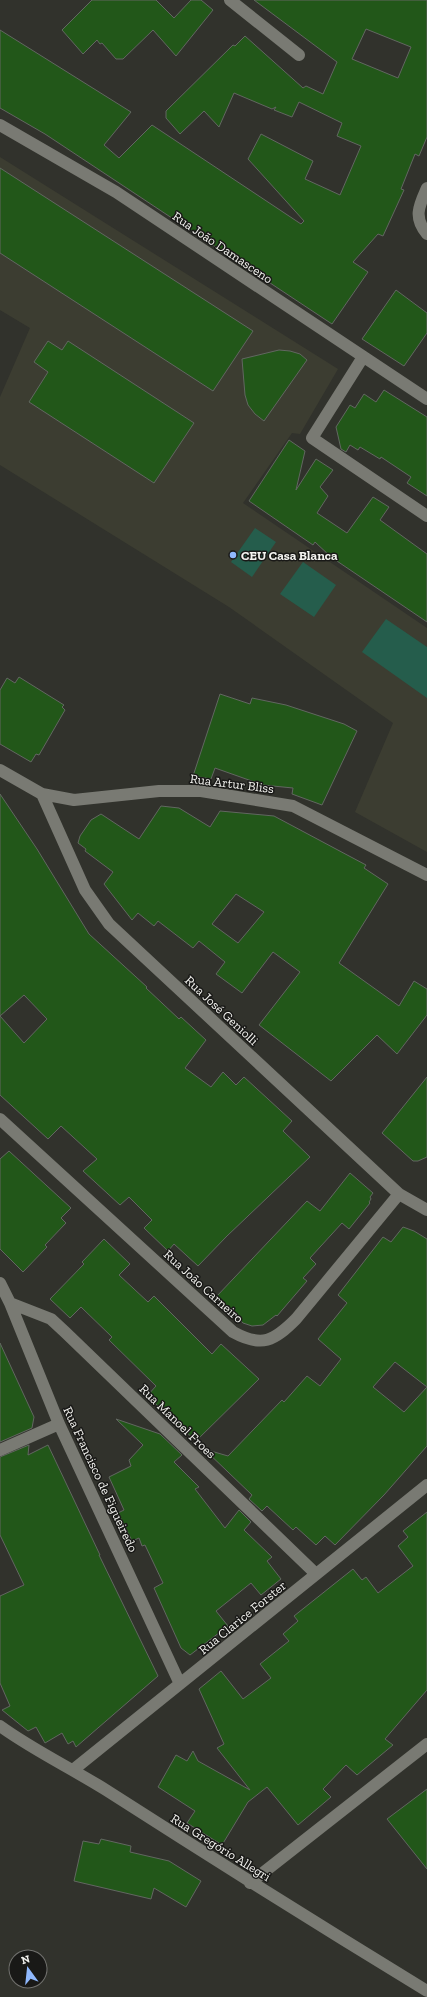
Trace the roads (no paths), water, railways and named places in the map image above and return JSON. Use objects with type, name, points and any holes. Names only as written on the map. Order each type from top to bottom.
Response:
[{"type":"street","points":[[230,0],[299,55]]},
{"type":"street","name":"Rua João Damasceno","points":[[0,125],[116,192],[427,399]]},
{"type":"street","points":[[427,188],[419,206],[420,226],[427,234]]},
{"type":"street","points":[[363,357],[312,438],[427,516]]},
{"type":"street","name":"Rua Artur Bliss","points":[[0,770],[42,794],[74,800],[159,791],[200,791],[293,806],[427,875]]},
{"type":"street","name":"Rua José Geniolli","points":[[42,794],[84,890],[109,924],[400,1194],[427,1210]]},
{"type":"street","name":"Rua João Carneiro","points":[[0,1119],[233,1332],[248,1341],[261,1341],[272,1338],[292,1323],[400,1194]]},
{"type":"street","points":[[415,1203],[427,1198]]},
{"type":"street","name":"Rua Francisco de Figueiredo","points":[[0,1283],[10,1303],[59,1424],[180,1684]]},
{"type":"street","name":"Rua Manoel Froes","points":[[10,1303],[51,1319],[316,1574]]},
{"type":"street","points":[[0,1450],[59,1424]]},
{"type":"street","name":"Rua Clarice Forster","points":[[73,1770],[427,1485]]},
{"type":"street","name":"Rua Gregório Allegri","points":[[0,1726],[18,1739],[73,1770],[250,1883],[427,1991]]},
{"type":"street","points":[[250,1883],[427,1744]]},
{"type":"place","name":"CEU Casa Blanca","points":[[233,555]]}]
